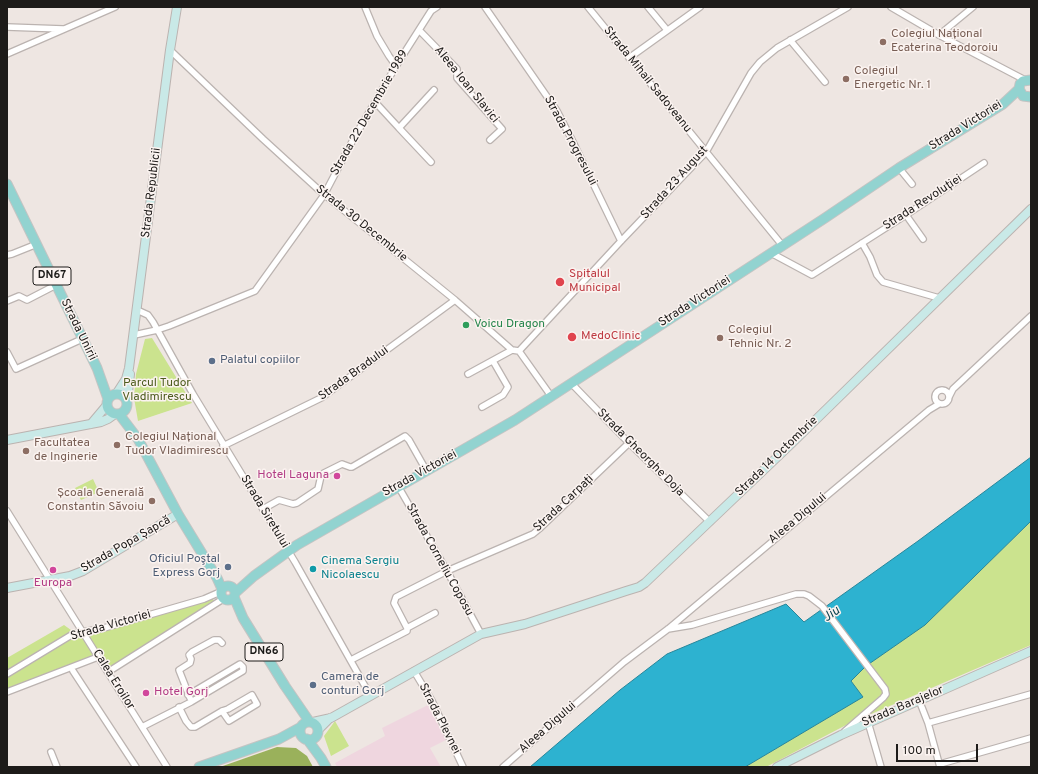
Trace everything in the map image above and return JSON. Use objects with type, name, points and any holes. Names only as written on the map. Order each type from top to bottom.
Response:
[{"type":"main road","name":"Strada Victoriei","points":[[227,593],[288,552],[296,544],[497,431],[899,168],[1010,98],[1026,90]]},
{"type":"main road","name":"Strada Unirii","points":[[7,184],[82,339],[112,397],[109,410],[117,414],[138,439]]},
{"type":"main road","name":"Strada Unirii","points":[[112,397],[124,395],[138,439],[178,514],[285,686],[306,724]]},
{"type":"main road","points":[[117,414],[125,411],[127,404]]},
{"type":"main road","name":"Strada Unirii","points":[[322,758],[300,731],[306,724],[316,724],[322,758],[326,767]]},
{"type":"main road","points":[[199,767],[279,739],[306,724]]},
{"type":"main road","points":[[279,739],[305,738],[310,740],[317,733]]},
{"type":"street","points":[[7,54],[115,7]]},
{"type":"street","name":"Strada Republicii","points":[[91,424],[124,384],[129,370],[176,7]]},
{"type":"street","points":[[364,7],[377,36],[396,66]]},
{"type":"street","name":"Strada 22 Decembrie 1989","points":[[134,335],[157,330],[251,293],[255,290],[324,195],[354,138],[396,66],[431,11],[437,7]]},
{"type":"street","name":"Strada Progresului","points":[[485,7],[557,112],[620,241]]},
{"type":"street","name":"Strada Mihail Sadoveanu","points":[[588,7],[782,245]]},
{"type":"street","points":[[648,7],[667,30]]},
{"type":"street","points":[[629,58],[700,7]]},
{"type":"street","name":"Strada 23 August","points":[[519,352],[620,241],[706,152],[756,66],[777,48],[848,7]]},
{"type":"street","points":[[891,7],[1006,71],[1026,90]]},
{"type":"street","points":[[939,35],[973,7]]},
{"type":"street","points":[[7,27],[66,29]]},
{"type":"street","name":"Aleea Ioan Slavici","points":[[419,30],[457,69],[458,78],[502,129],[490,140]]},
{"type":"street","points":[[790,40],[825,82]]},
{"type":"street","name":"Strada 30 Decembrie","points":[[170,50],[324,195],[455,300],[512,350],[519,352]]},
{"type":"street","points":[[399,128],[434,90]]},
{"type":"street","points":[[375,102],[431,162]]},
{"type":"street","name":"Strada Revoluției","points":[[771,253],[812,275],[906,215],[984,162]]},
{"type":"street","points":[[899,168],[912,184]]},
{"type":"street","name":"Strada 14 Octombrie","points":[[330,718],[481,634],[524,624],[639,587],[651,578],[710,522],[1031,209]]},
{"type":"street","points":[[906,215],[923,239]]},
{"type":"street","points":[[862,243],[870,257],[877,275],[883,282],[939,298]]},
{"type":"street","points":[[7,255],[37,244]]},
{"type":"street","points":[[7,301],[19,296],[27,300],[56,285]]},
{"type":"street","name":"Strada Bradului","points":[[223,446],[327,394],[455,300]]},
{"type":"street","points":[[137,310],[148,315],[157,330]]},
{"type":"street","points":[[952,389],[938,391],[935,398],[939,404],[946,404],[952,389],[1031,316]]},
{"type":"street","name":"Strada Siretului","points":[[157,330],[223,446],[263,509],[370,695]]},
{"type":"street","points":[[7,352],[16,369],[82,339]]},
{"type":"street","points":[[468,374],[512,350]]},
{"type":"street","points":[[519,352],[551,396]]},
{"type":"street","points":[[482,407],[503,395],[508,387],[493,361]]},
{"type":"street","name":"Strada Republicii","points":[[127,404],[130,379],[129,370]]},
{"type":"street","name":"Strada Gheorghe Doja","points":[[571,383],[629,443],[710,522]]},
{"type":"street","points":[[941,390],[948,393],[949,397]]},
{"type":"street","name":"Aleea Digului","points":[[929,410],[935,398]]},
{"type":"street","name":"Aleea Digului","points":[[503,767],[624,662],[668,629],[929,410],[939,404]]},
{"type":"street","points":[[7,440],[105,421],[117,414]]},
{"type":"street","points":[[263,509],[278,500],[293,504],[297,503],[318,489],[321,476],[324,473],[342,464],[352,467],[405,436],[409,440],[426,470]]},
{"type":"street","name":"Strada Carpați","points":[[407,628],[394,603],[396,597],[447,571],[540,530],[629,443]]},
{"type":"street","name":"Strada Corneliu Coposu","points":[[398,486],[481,634]]},
{"type":"street","name":"Calea Eroilor","points":[[7,512],[167,767]]},
{"type":"street","name":"Strada Popa Șapcă","points":[[7,588],[70,576],[89,568],[178,514]]},
{"type":"street","name":"Strada Victoriei","points":[[7,674],[73,634],[82,631],[104,628],[227,593]]},
{"type":"street","name":"Strada Victoriei","points":[[108,672],[227,593]]},
{"type":"street","name":"Aleea Digului","points":[[668,629],[692,625],[796,594],[804,594],[822,606],[885,689],[886,694],[867,713],[840,734]]},
{"type":"street","points":[[351,660],[405,633],[407,628],[435,613]]},
{"type":"street","points":[[191,702],[178,670],[190,663],[191,659],[189,655],[192,652],[214,640],[219,640],[222,643]]},
{"type":"street","name":"Strada Barajelor","points":[[777,767],[840,734],[1031,652]]},
{"type":"street","points":[[7,692],[98,657]]},
{"type":"street","points":[[142,727],[191,702],[243,672],[242,667],[240,664],[188,695]]},
{"type":"street","points":[[74,671],[136,767]]},
{"type":"street","name":"Strada Plevnei","points":[[414,671],[432,701],[463,767]]},
{"type":"street","points":[[928,723],[1031,694]]},
{"type":"street","points":[[179,707],[191,728],[195,727],[222,711],[252,695],[257,704],[229,721],[222,711]]},
{"type":"street","points":[[919,700],[928,723],[940,765],[1031,738]]},
{"type":"street","points":[[306,724],[330,718]]},
{"type":"street","points":[[317,733],[330,718]]},
{"type":"street","points":[[868,722],[881,767]]},
{"type":"street","points":[[51,752],[57,767]]},
{"type":"shaded area","points":[[428,705],[446,740],[430,748],[441,767],[337,767],[335,763],[385,736],[382,728]]},
{"type":"green space","name":"Parcul Tudor Vladimirescu","points":[[152,338],[192,403],[138,421],[134,398],[136,374],[145,339]]},
{"type":"green space","points":[[93,479],[99,492],[81,500],[75,488]]},
{"type":"green space","points":[[1031,521],[1031,645],[848,724],[766,767],[745,767],[862,697],[851,681],[866,666],[925,624]]},
{"type":"green space","points":[[211,596],[214,601],[110,667],[101,653],[7,689],[7,658],[64,625],[71,630],[88,629]]},
{"type":"green space","points":[[335,721],[349,746],[331,756],[324,736]]},
{"type":"green space","points":[[277,747],[296,748],[307,756],[313,767],[220,767]]},
{"type":"water","name":"Jiu","points":[[1031,457],[1031,521],[925,625],[866,666],[851,681],[863,697],[745,767],[530,767],[620,690],[667,654],[786,604],[804,622],[918,541]]},
{"type":"place","name":"Colegiul Național Ecaterina Teodoroiu","points":[[883,42]]},
{"type":"place","name":"Colegiul Energetic Nr. 1","points":[[846,79]]},
{"type":"place","name":"Spitalul Municipal","points":[[560,282]]},
{"type":"place","name":"Voicu Dragon","points":[[466,325]]},
{"type":"place","name":"MedoClinic","points":[[572,337]]},
{"type":"place","name":"Colegiul Tehnic Nr. 2","points":[[720,338]]},
{"type":"place","name":"Palatul copiilor","points":[[212,361]]},
{"type":"place","name":"Colegiul Național Tudor Vladimirescu","points":[[117,445]]},
{"type":"place","name":"Facultatea de Inginerie","points":[[26,451]]},
{"type":"place","name":"Hotel Laguna","points":[[337,476]]},
{"type":"place","name":"Școala Generală Constantin Săvoiu","points":[[152,501]]},
{"type":"place","name":"Oficiul Poştal Express Gorj","points":[[228,567]]},
{"type":"place","name":"Cinema Sergiu Nicolaescu","points":[[313,569]]},
{"type":"place","name":"Europa","points":[[53,570]]},
{"type":"place","name":"Camera de conturi Gorj","points":[[313,685]]},
{"type":"place","name":"Hotel Gorj","points":[[146,693]]}]
